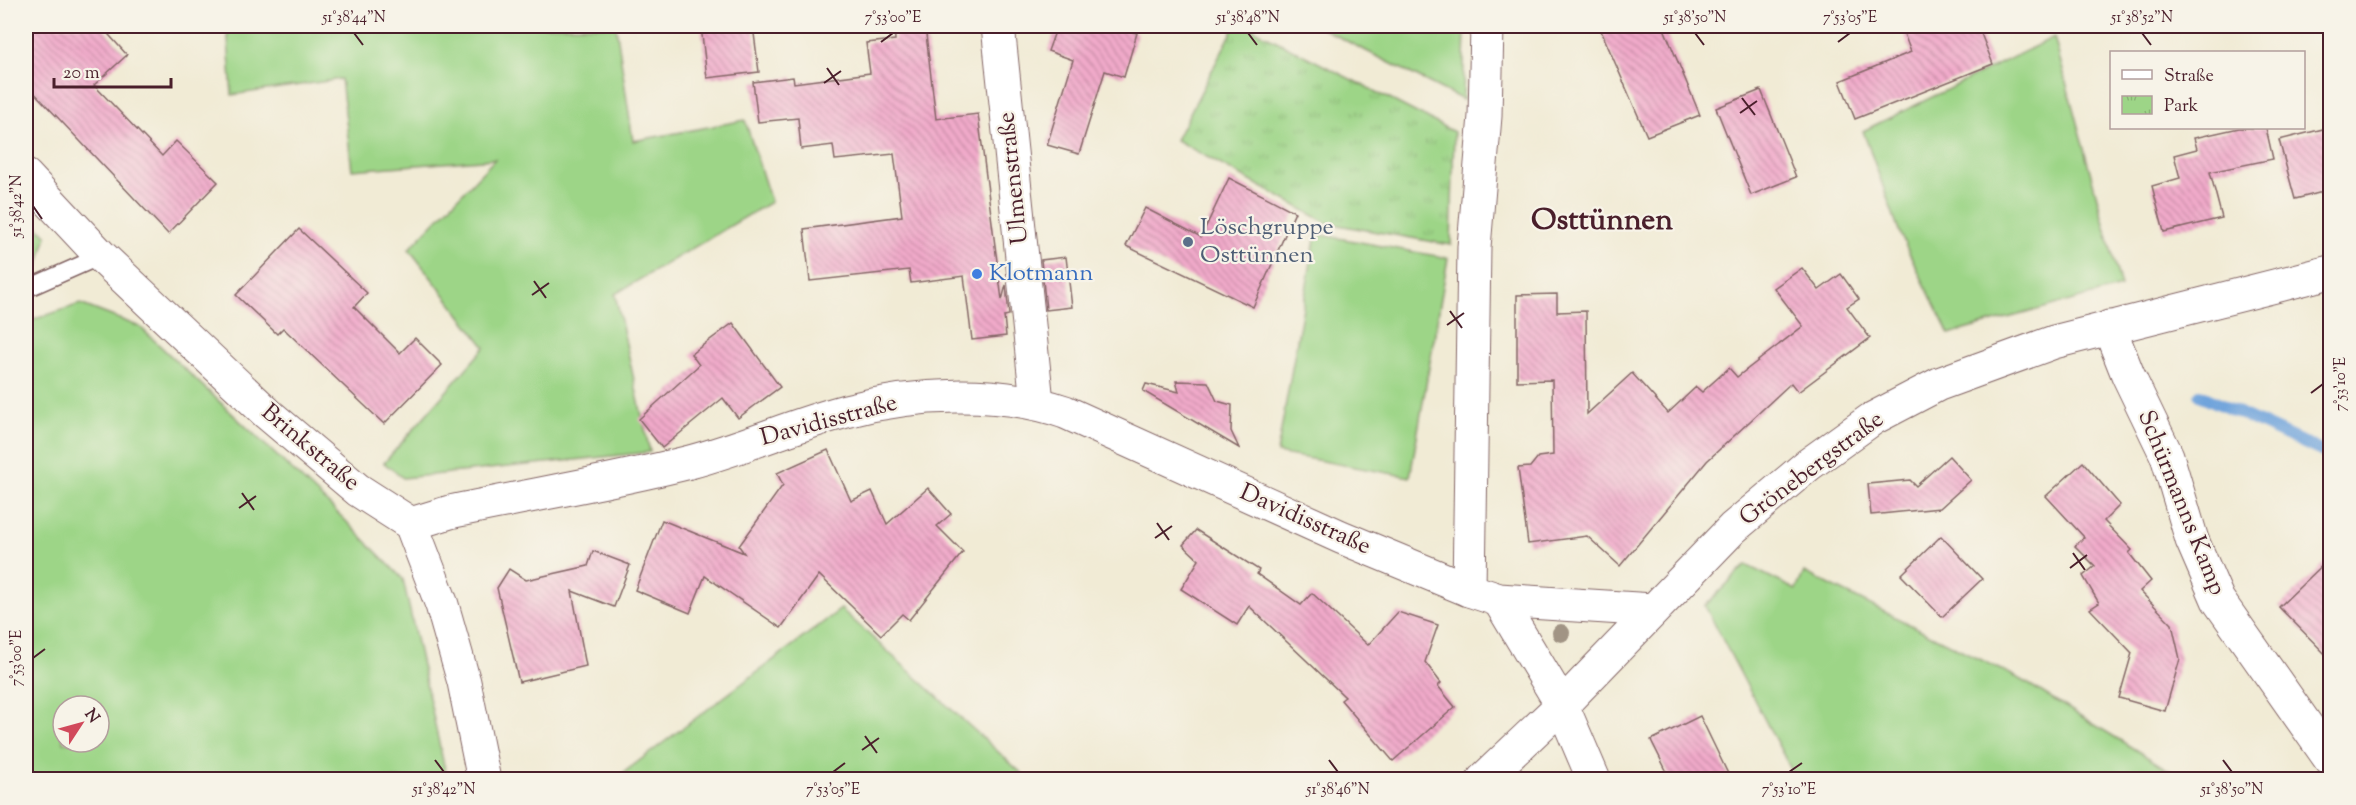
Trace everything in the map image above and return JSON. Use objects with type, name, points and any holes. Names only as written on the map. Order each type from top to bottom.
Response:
[{"type":"street","name":"Ulmenstraße","points":[[998,26],[1037,402]]},
{"type":"street","points":[[1487,26],[1485,116],[1474,247],[1484,595],[1562,705],[1594,780]]},
{"type":"street","name":"Brinkstraße","points":[[26,176],[101,256],[268,414],[358,490],[411,524]]},
{"type":"street","name":"Grönebergstraße","points":[[1484,780],[1562,705],[1733,528],[1808,465],[1872,419],[1939,384],[2054,342],[2331,272]]},
{"type":"street","name":"Schürmanns Kamp","points":[[2109,327],[2128,375],[2167,456],[2192,540],[2218,600],[2331,759]]},
{"type":"street","name":"Davidisstraße","points":[[411,524],[450,512],[691,462],[845,412],[897,401],[949,397],[1037,402],[1065,412],[1341,537],[1484,595],[1653,610]]},
{"type":"street","points":[[411,524],[442,605],[464,682],[484,780]]},
{"type":"lane","points":[[26,289],[101,256]]},
{"type":"green space","points":[[227,26],[616,26],[633,141],[745,120],[771,202],[615,294],[650,452],[403,478],[384,463],[485,347],[409,249],[495,159],[352,170],[341,79],[232,95]]},
{"type":"green space","points":[[1235,26],[1247,26],[1454,132],[1451,245],[1327,223],[1176,140]]},
{"type":"green space","points":[[1317,26],[1465,26],[1463,100]]},
{"type":"green space","points":[[2054,37],[2121,287],[1949,334],[1901,236],[1863,131]]},
{"type":"green space","points":[[26,215],[47,236],[38,266],[26,271]]},
{"type":"green space","points":[[1316,234],[1448,258],[1410,477],[1277,453]]},
{"type":"green space","points":[[80,304],[140,327],[343,518],[403,579],[447,779],[26,779],[26,322]]},
{"type":"green space","points":[[1746,565],[1796,590],[1804,572],[2022,680],[2183,779],[1796,779],[1705,606]]},
{"type":"green space","points":[[841,609],[1028,779],[615,779]]},
{"type":"building","points":[[26,26],[101,26],[127,55],[94,85],[162,156],[176,141],[218,182],[168,234],[26,84]]},
{"type":"building","points":[[701,26],[753,26],[759,72],[707,78]]},
{"type":"building","points":[[894,26],[925,26],[936,119],[978,114],[1002,300],[1006,285],[1009,315],[1004,316],[1006,336],[972,340],[964,276],[911,283],[909,270],[810,281],[804,229],[902,216],[894,154],[835,160],[833,145],[801,149],[798,118],[758,122],[753,82],[793,77],[794,83],[870,73],[866,43],[895,40]]},
{"type":"building","points":[[1057,26],[1115,26],[1137,33],[1124,77],[1105,71],[1079,154],[1047,145],[1073,60],[1048,51]]},
{"type":"building","points":[[1599,26],[1663,26],[1700,115],[1647,136]]},
{"type":"building","points":[[1901,26],[1978,26],[1993,64],[1855,119],[1840,81],[1911,52]]},
{"type":"building","points":[[1761,90],[1796,177],[1751,195],[1716,108]]},
{"type":"building","points":[[2331,127],[2331,190],[2295,199],[2279,140]]},
{"type":"building","points":[[2234,129],[2266,129],[2273,159],[2210,172],[2222,218],[2164,232],[2152,186],[2180,178],[2174,155],[2197,149],[2194,138]]},
{"type":"building","name":"Löschgruppe Osttünnen","points":[[1229,178],[1295,212],[1253,307],[1126,246],[1145,208],[1201,237]]},
{"type":"building","points":[[299,229],[367,293],[354,307],[400,353],[415,338],[442,365],[384,424],[283,328],[277,334],[236,295]]},
{"type":"building","points":[[1066,257],[1072,307],[1046,310],[1041,260]]},
{"type":"building","points":[[1802,268],[1819,290],[1841,274],[1859,299],[1847,307],[1870,338],[1798,392],[1791,383],[1707,461],[1620,566],[1587,536],[1528,544],[1518,468],[1530,467],[1538,457],[1553,455],[1552,380],[1517,381],[1517,295],[1557,294],[1557,312],[1586,311],[1587,414],[1632,373],[1668,413],[1696,387],[1702,392],[1729,368],[1737,377],[1803,326],[1774,288]]},
{"type":"building","points":[[733,323],[780,387],[738,418],[723,398],[662,448],[639,419],[699,365],[691,354]]},
{"type":"building","points":[[1176,381],[1208,382],[1217,401],[1232,405],[1231,431],[1239,448],[1143,391],[1146,384],[1179,392]]},
{"type":"building","points":[[828,450],[851,501],[872,491],[887,524],[928,488],[951,514],[937,526],[963,552],[909,620],[902,614],[881,635],[819,575],[781,628],[705,576],[690,613],[635,590],[662,520],[744,553],[739,546],[783,485],[777,473]]},
{"type":"building","points":[[1949,456],[1971,480],[1940,508],[1871,515],[1868,484],[1910,480],[1916,486]]},
{"type":"building","points":[[2083,462],[2120,505],[2104,521],[2132,550],[2129,553],[2151,581],[2140,591],[2172,624],[2180,659],[2165,711],[2119,698],[2132,653],[2090,609],[2099,603],[2083,576],[2095,566],[2075,546],[2084,537],[2046,496]]},
{"type":"building","points":[[1196,530],[1259,570],[1257,574],[1301,605],[1312,593],[1368,645],[1398,612],[1438,625],[1425,662],[1441,683],[1438,686],[1455,707],[1393,761],[1341,700],[1345,697],[1249,606],[1237,625],[1181,589],[1199,560],[1183,545]]},
{"type":"building","points":[[1941,536],[1982,579],[1942,617],[1901,575]]},
{"type":"building","points":[[593,551],[630,565],[614,607],[572,591],[586,666],[519,682],[497,588],[509,569],[526,580],[588,566]]},
{"type":"building","points":[[2331,557],[2331,660],[2279,607]]},
{"type":"building","points":[[1700,716],[1731,780],[1671,780],[1651,740]]},
{"type":"waterway","points":[[2200,395],[2330,455]]},
{"type":"place","name":"Löschgruppe Osttünnen","points":[[1188,242]]},
{"type":"place","name":"Klotmann","points":[[977,274]]},
{"type":"district","name":"Osttünnen","points":[[1602,221]]}]
